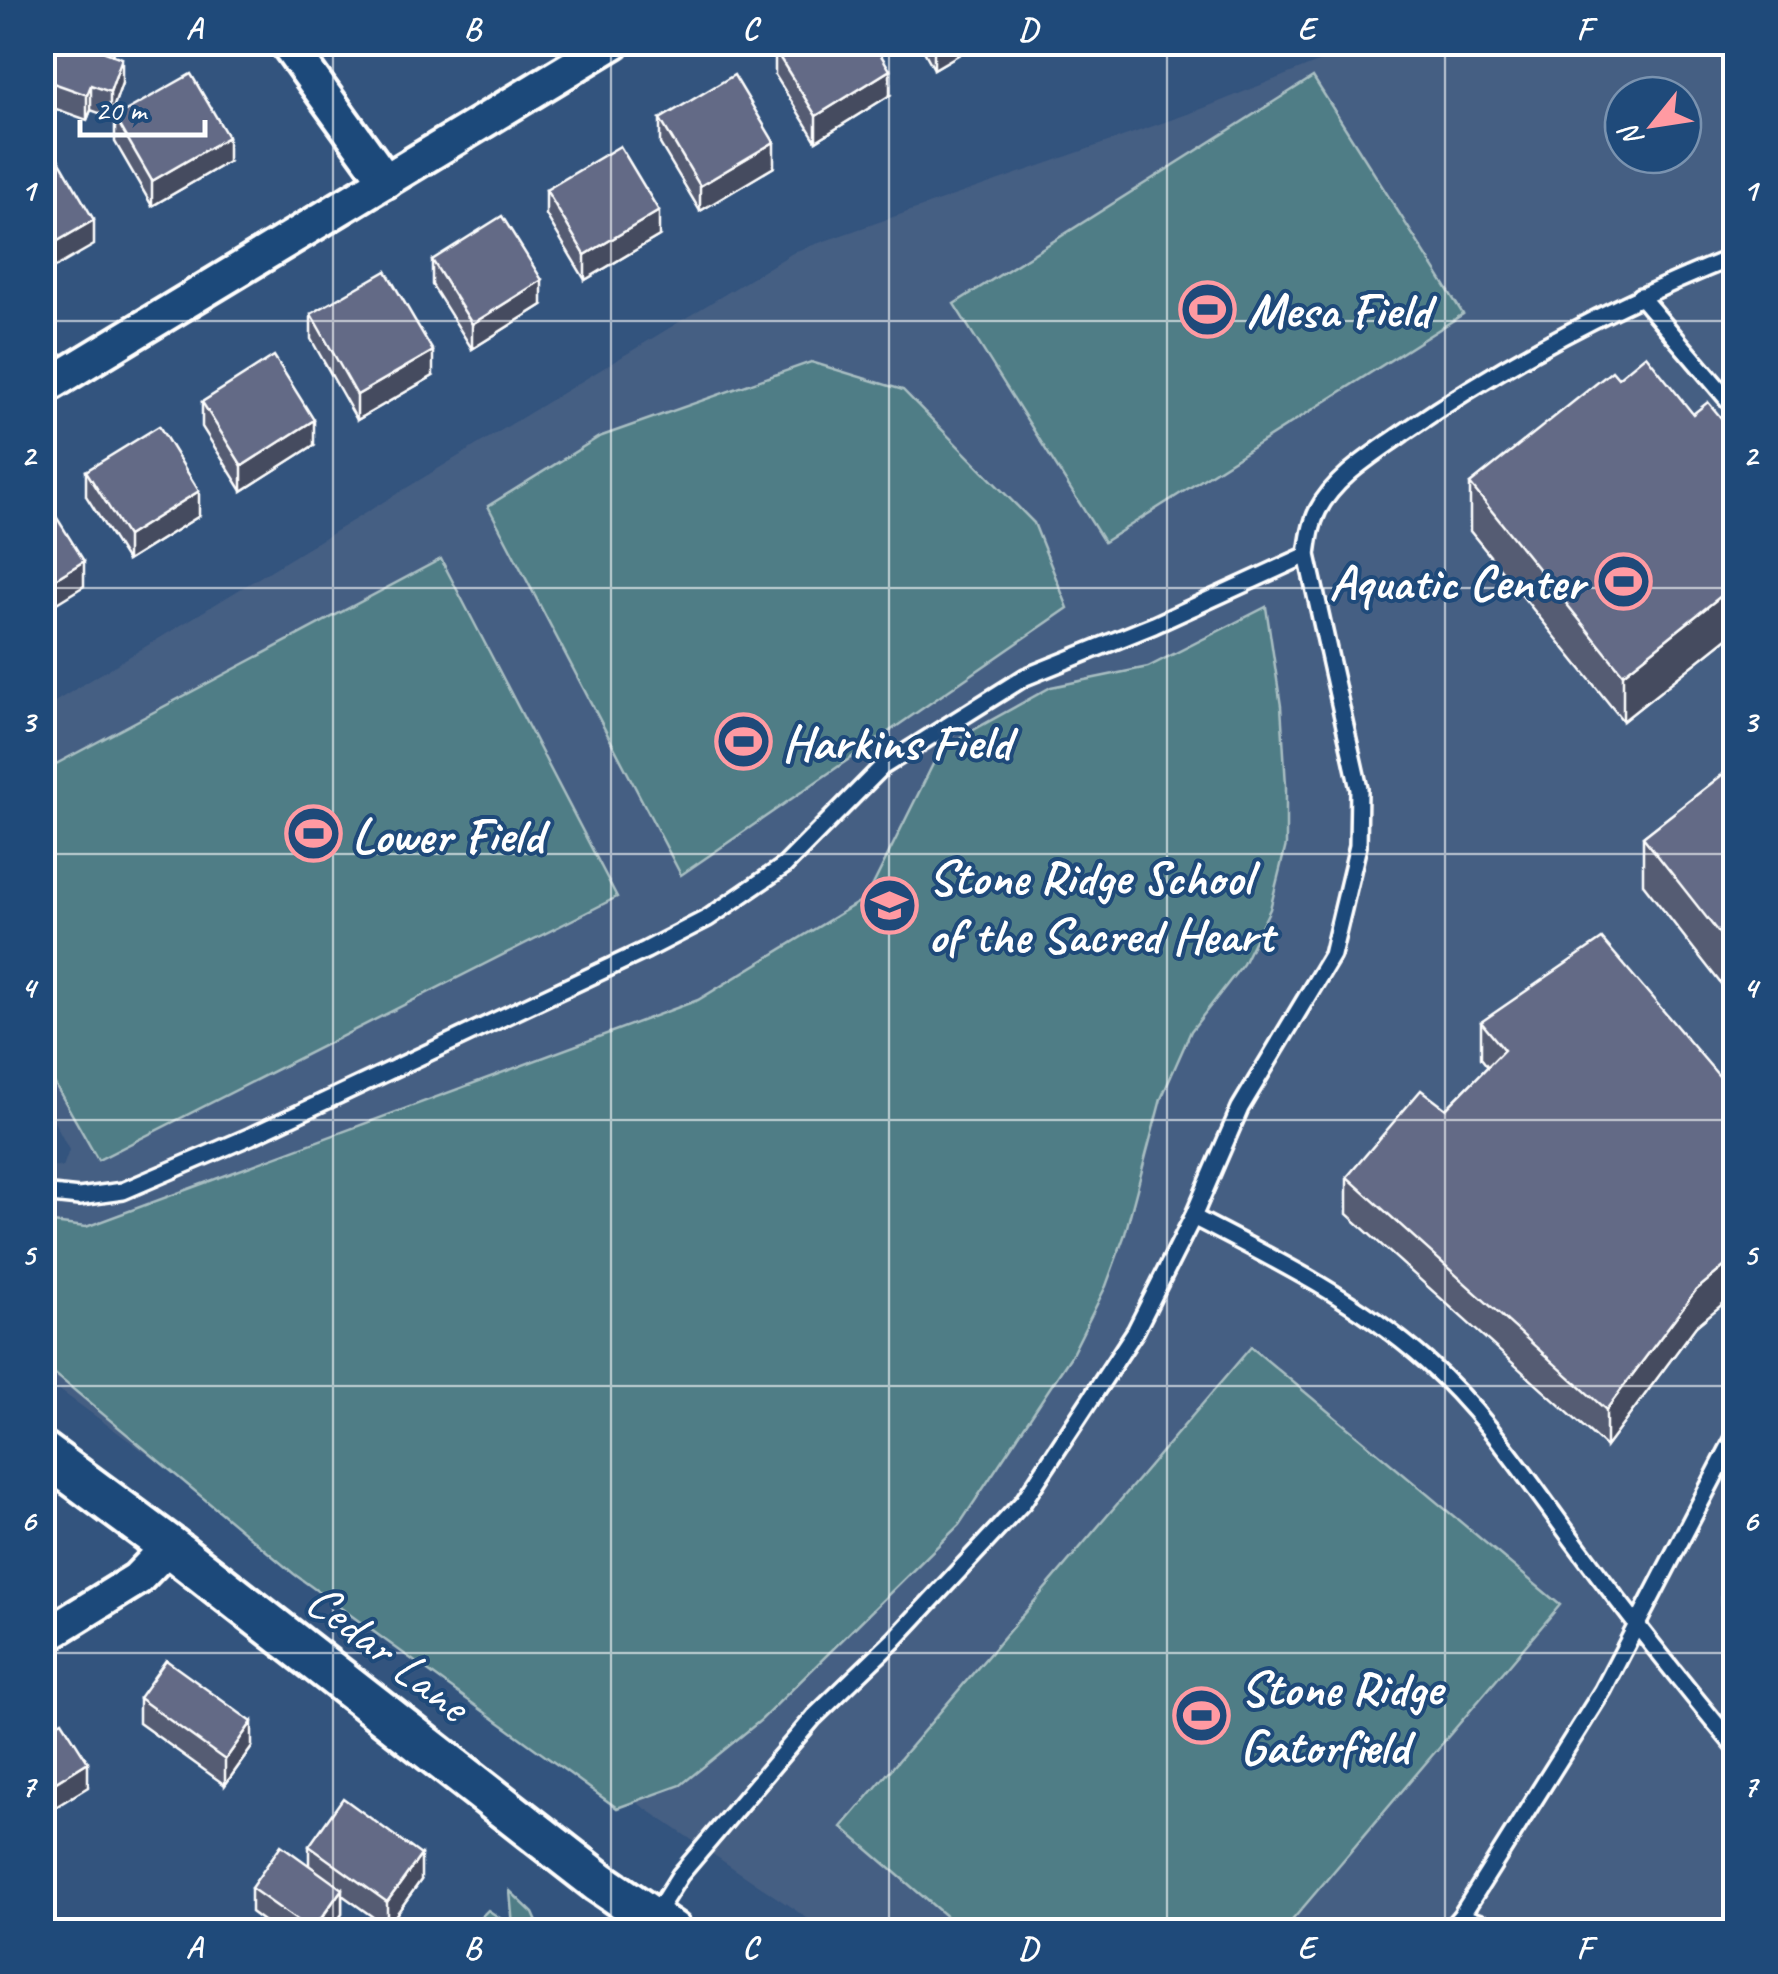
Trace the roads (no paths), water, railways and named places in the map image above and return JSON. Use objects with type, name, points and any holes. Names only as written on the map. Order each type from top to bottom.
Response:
[{"type":"street","points":[[286,42],[386,181]]},
{"type":"street","points":[[42,389],[614,42]]},
{"type":"street","name":"Cedar Lane","points":[[42,1452],[169,1546],[656,1927]]},
{"type":"street","points":[[42,1638],[137,1578],[169,1546]]},
{"type":"lane","points":[[656,1927],[680,1875],[814,1717],[894,1640],[1023,1502],[1128,1342],[1193,1217],[1240,1108],[1332,955],[1358,846],[1359,789],[1307,555],[1319,508],[1369,458],[1505,368],[1640,296],[1736,256]]},
{"type":"lane","points":[[1640,296],[1736,408]]},
{"type":"lane","points":[[42,1193],[79,1196],[123,1191],[251,1136],[646,950],[708,918],[784,866],[882,767],[1026,677],[1154,625],[1307,555]]},
{"type":"lane","points":[[1193,1217],[1345,1299],[1428,1363],[1512,1458],[1636,1626],[1736,1748]]},
{"type":"lane","points":[[1446,1932],[1461,1916],[1603,1690],[1736,1434]]},
{"type":"lane","points":[[1461,1916],[1505,1932]]},
{"type":"place","name":"Mesa Field","points":[[1208,309]]},
{"type":"place","name":"Aquatic Center","points":[[1623,581]]},
{"type":"place","name":"Harkins Field","points":[[743,741]]},
{"type":"place","name":"Lower Field","points":[[313,834]]},
{"type":"place","name":"Stone Ridge School of the Sacred Heart","points":[[889,905]]},
{"type":"place","name":"Stone Ridge Gatorfield","points":[[1201,1716]]}]
